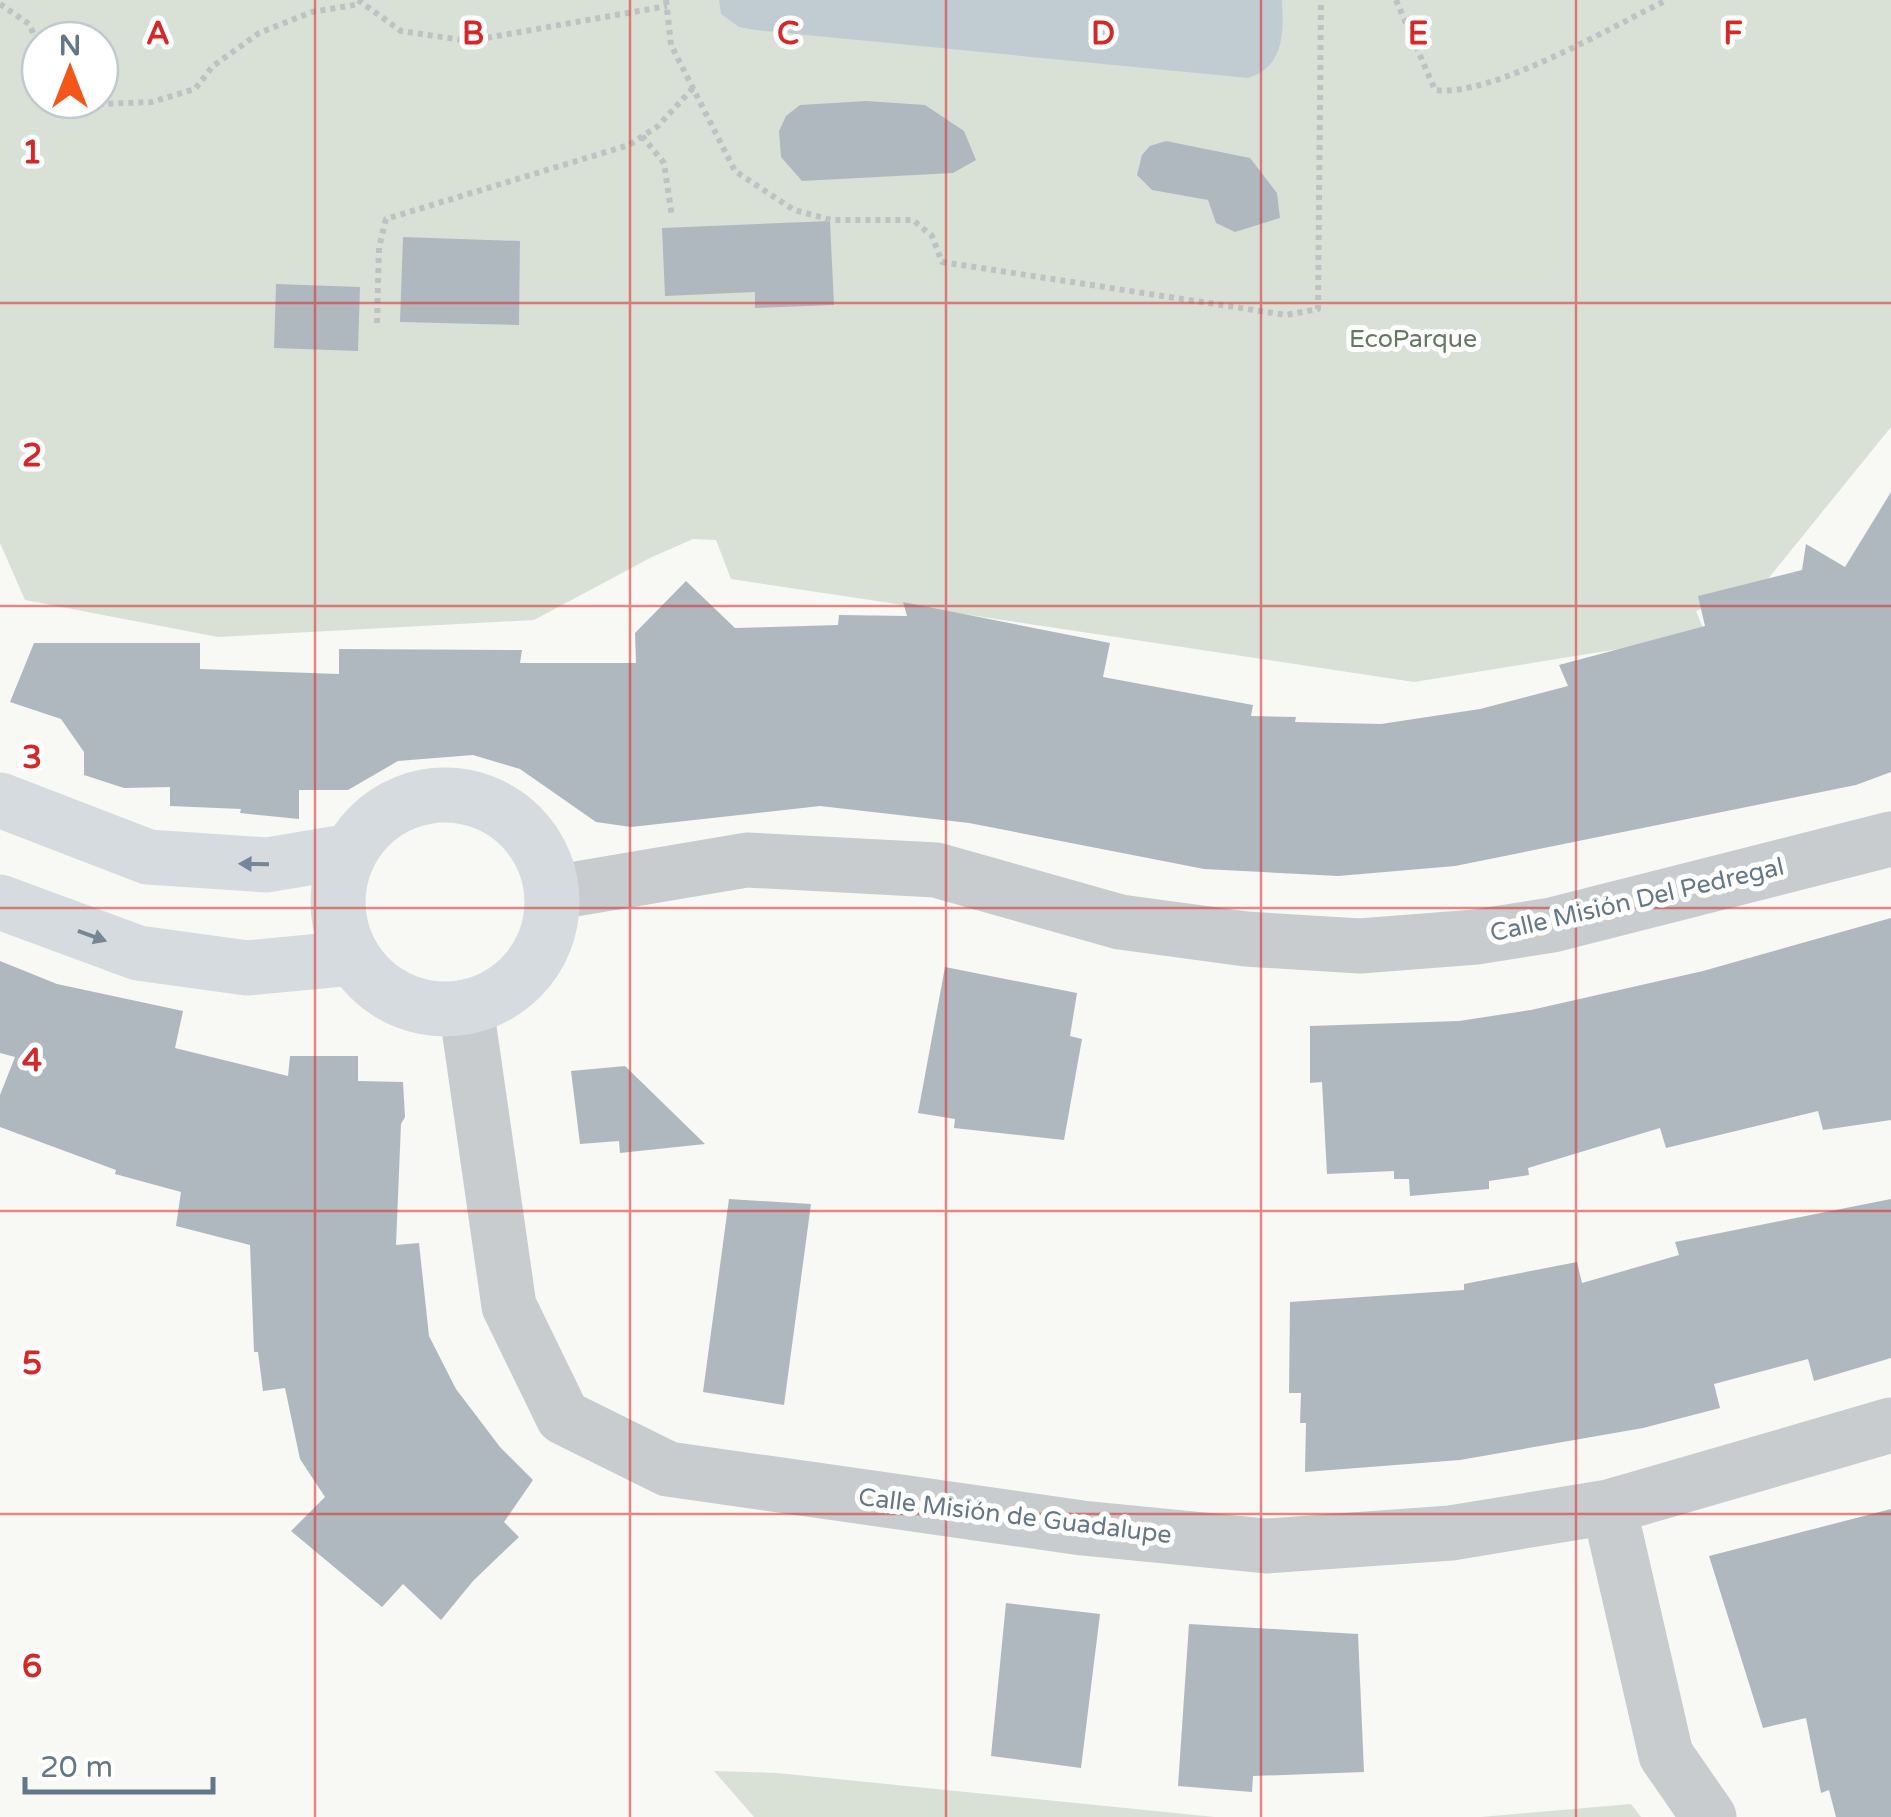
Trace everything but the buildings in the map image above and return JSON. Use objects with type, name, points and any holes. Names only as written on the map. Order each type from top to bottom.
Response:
[{"type":"street","points":[[432,796],[466,798],[498,809],[526,831],[543,859],[552,892],[550,924],[540,953],[521,978],[496,997],[466,1007],[434,1009],[402,1001],[374,983],[352,958],[339,924],[338,886],[350,851],[371,824],[399,805],[432,796]]},
{"type":"street","points":[[0,800],[148,857],[267,866],[350,851]]},
{"type":"street","name":"Calle Misión Del Pedregal","points":[[552,892],[746,860],[936,870],[1120,922],[1246,940],[1360,946],[1476,937],[1552,925],[1891,838]]},
{"type":"street","points":[[0,902],[138,953],[247,968],[352,958]]},
{"type":"street","name":"Calle Misión de Guadalupe","points":[[466,1007],[509,1306],[563,1417],[668,1469],[1082,1528],[1266,1546],[1451,1533],[1609,1507],[1891,1425]]},
{"type":"street","points":[[1609,1507],[1666,1755],[1709,1817]]},
{"type":"path","points":[[120,103],[152,102],[195,89],[213,66],[259,33],[312,12],[359,2],[401,31],[469,41],[667,3],[672,46],[735,171],[794,210],[832,220],[913,220],[932,236],[942,262],[1286,314],[1318,310],[1321,0]]},
{"type":"path","points":[[1396,0],[1435,90],[1457,94],[1538,62],[1667,0]]},
{"type":"path","points":[[0,4],[23,20]]},
{"type":"path","points":[[377,323],[379,248],[386,219],[629,144],[693,88]]},
{"type":"path","points":[[642,136],[664,163],[672,216]]},
{"type":"green space","name":"EcoParque","points":[[0,0],[1891,0],[1891,427],[1763,585],[1696,611],[1706,635],[1414,682],[731,579],[716,540],[693,539],[534,620],[218,637],[25,600],[0,543]]},
{"type":"green space","points":[[714,1771],[777,1773],[1215,1817],[754,1817]]},
{"type":"green space","points":[[1631,1804],[1641,1817],[1481,1817]]},
{"type":"shaded area","points":[[719,0],[1282,0],[1283,25],[1275,57],[1260,73],[1248,78],[755,30],[739,27],[721,14]]}]
